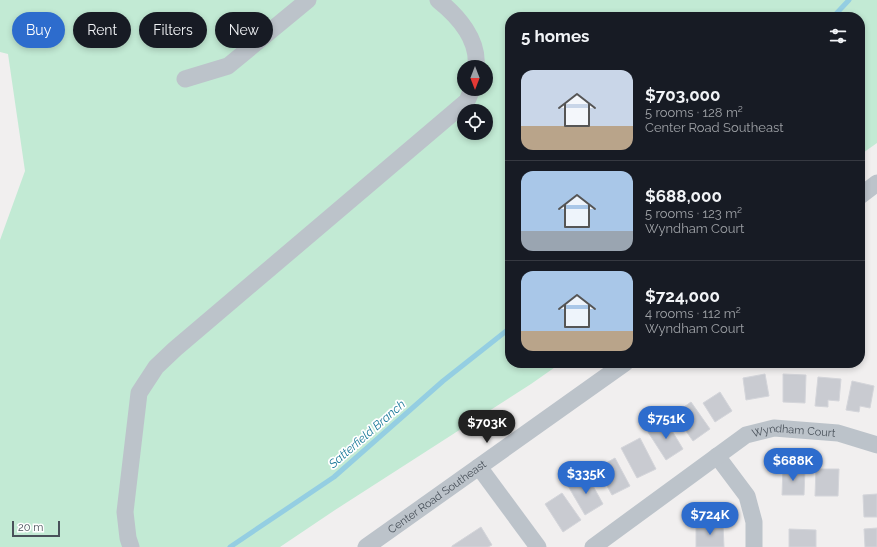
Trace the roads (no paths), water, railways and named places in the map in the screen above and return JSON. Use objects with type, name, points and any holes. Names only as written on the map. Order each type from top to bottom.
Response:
[{"type":"street","points":[[185,79],[228,66],[308,0]]},
{"type":"street","points":[[438,0],[447,7],[469,33],[478,56],[477,60]]},
{"type":"street","points":[[131,547],[128,538],[125,512],[138,393],[156,367],[175,349],[467,101],[469,96]]},
{"type":"street","points":[[865,192],[877,183]]},
{"type":"street","name":"Center Road Southeast","points":[[366,547],[618,368]]},
{"type":"street","name":"Wyndham Court","points":[[593,547],[746,435],[774,428],[838,433],[877,445]]},
{"type":"street","points":[[717,456],[747,496],[754,522],[754,547]]},
{"type":"street","points":[[479,467],[538,547]]},
{"type":"waterway","name":"Satterfield Branch","points":[[838,12],[849,0]]},
{"type":"waterway","name":"Satterfield Branch","points":[[230,547],[334,477],[443,381],[505,332]]}]
